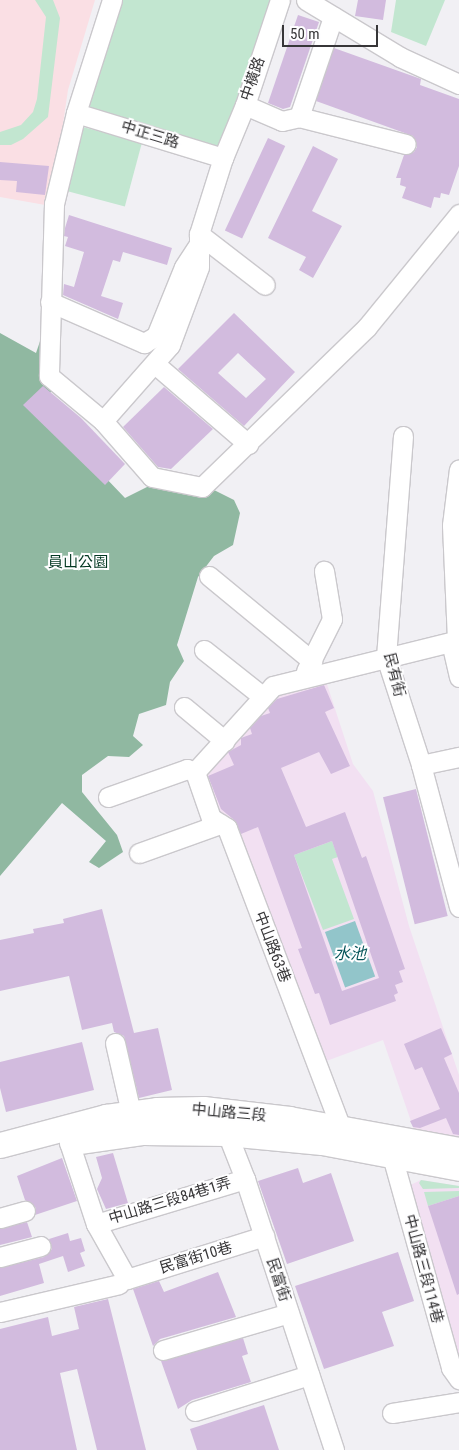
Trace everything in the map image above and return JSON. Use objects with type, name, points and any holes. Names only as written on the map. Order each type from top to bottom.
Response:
[{"type":"main road","name":"中山路三段","points":[[0,1145],[131,1113],[157,1110],[459,1168]]},
{"type":"main road","name":"中山路三段","points":[[0,1161],[69,1142],[100,1136],[227,1122],[341,1128],[459,1150]]},
{"type":"street","points":[[112,0],[76,113],[54,204],[49,376],[103,421],[152,477],[202,487],[367,327],[459,214]]},
{"type":"street","name":"中橫路","points":[[199,239],[223,158],[244,105],[280,0]]},
{"type":"street","points":[[306,0],[400,57],[459,84]]},
{"type":"street","points":[[299,117],[333,17]]},
{"type":"street","points":[[244,105],[282,121],[299,117],[406,144]]},
{"type":"street","name":"中正三路","points":[[76,113],[223,158]]},
{"type":"street","points":[[50,302],[144,343],[156,336],[184,267],[199,239]]},
{"type":"street","points":[[199,239],[265,285]]},
{"type":"street","points":[[103,421],[170,345],[200,267],[199,239]]},
{"type":"street","points":[[155,364],[248,444]]},
{"type":"street","name":"民有街","points":[[403,436],[382,658],[420,765],[459,907]]},
{"type":"street","points":[[459,469],[455,641],[459,677]]},
{"type":"street","points":[[307,669],[332,619],[324,571]]},
{"type":"street","points":[[209,576],[307,669]]},
{"type":"street","points":[[108,796],[187,769],[195,772],[225,742],[262,696],[273,686],[307,669],[382,658],[455,641]]},
{"type":"street","points":[[204,650],[262,696]]},
{"type":"street","points":[[184,707],[225,742]]},
{"type":"street","points":[[420,765],[459,757]]},
{"type":"street","name":"中山路63巷","points":[[195,772],[211,818],[227,828],[341,1128]]},
{"type":"street","points":[[139,854],[220,824]]},
{"type":"street","points":[[116,1043],[131,1113]]},
{"type":"street","name":"民富街","points":[[227,1122],[309,1376],[329,1449]]},
{"type":"street","points":[[69,1142],[96,1224],[123,1281]]},
{"type":"street","name":"中山路三段114巷","points":[[392,1156],[451,1368],[459,1379]]},
{"type":"street","name":"中山路三段84巷1弄","points":[[96,1224],[245,1179]]},
{"type":"street","points":[[0,1218],[25,1211]]},
{"type":"street","name":"民富街10巷","points":[[0,1312],[123,1281],[264,1236]]},
{"type":"street","points":[[0,1257],[41,1246]]},
{"type":"street","points":[[163,1350],[289,1313]]},
{"type":"street","points":[[195,1411],[309,1376]]},
{"type":"street","points":[[392,1413],[459,1402]]},
{"type":"shaded area","points":[[0,0],[95,0],[68,90],[51,206],[0,197]]},
{"type":"shaded area","points":[[325,678],[353,764],[373,791],[409,926],[459,1075],[459,1138],[414,1130],[383,1040],[321,1063],[214,814],[207,771],[266,698]]},
{"type":"shaded area","points":[[421,1180],[459,1186],[459,1370],[404,1188]]},
{"type":"green space","points":[[35,0],[53,0],[60,18],[48,117],[23,139],[11,145],[0,145],[0,132],[21,125],[33,112],[37,99],[46,17]]},
{"type":"green space","points":[[119,0],[270,0],[219,151],[88,112],[85,105]]},
{"type":"green space","points":[[396,0],[445,0],[426,46],[391,32]]},
{"type":"green space","points":[[83,127],[142,143],[125,207],[66,191]]},
{"type":"green space","name":"員山公園","points":[[48,318],[58,365],[59,386],[35,404],[125,498],[159,481],[210,488],[234,500],[240,513],[233,545],[214,556],[198,577],[177,645],[184,661],[170,682],[166,705],[139,714],[133,736],[143,745],[129,757],[108,756],[82,775],[82,792],[117,835],[123,852],[99,868],[89,862],[106,841],[62,803],[0,876],[0,333],[36,353]]},
{"type":"green space","points":[[332,841],[338,857],[332,859],[354,919],[323,930],[294,855]]},
{"type":"green space","points":[[421,1180],[459,1186],[459,1188],[423,1189],[419,1183]]},
{"type":"green space","points":[[459,1191],[459,1196],[428,1206],[424,1192]]},
{"type":"water","name":"水池","points":[[355,921],[375,976],[345,987],[325,932]]},
{"type":"building","points":[[358,0],[386,0],[383,20],[355,16]]},
{"type":"building","points":[[298,15],[319,22],[290,107],[283,109],[268,103]]},
{"type":"building","points":[[334,48],[421,79],[420,85],[459,99],[459,166],[449,195],[441,193],[440,198],[434,197],[431,208],[402,198],[406,187],[400,185],[401,178],[396,178],[404,155],[414,152],[417,147],[413,136],[316,101]]},
{"type":"building","points":[[268,138],[285,146],[242,238],[225,230]]},
{"type":"building","points":[[313,146],[338,159],[312,211],[342,226],[313,278],[299,270],[306,257],[268,238]]},
{"type":"building","points":[[0,162],[49,166],[45,195],[16,192],[17,181],[0,180]]},
{"type":"building","points":[[69,215],[172,248],[167,265],[123,252],[120,262],[113,260],[101,296],[123,303],[118,319],[63,295],[64,284],[74,287],[84,252],[65,246],[68,237],[64,236],[65,228]]},
{"type":"building","points":[[234,313],[295,372],[244,426],[178,369]],"holes":[[[238,353],[266,379],[246,398],[218,373]]]},
{"type":"building","points":[[43,386],[81,418],[125,464],[105,485],[23,405]]},
{"type":"building","points":[[164,387],[213,429],[171,469],[158,467],[123,427]]},
{"type":"building","points":[[324,685],[334,708],[325,712],[350,766],[331,774],[319,752],[281,768],[306,827],[345,812],[362,858],[366,856],[405,969],[399,971],[403,982],[395,985],[398,993],[394,995],[396,1001],[330,1025],[319,993],[315,994],[298,949],[302,948],[258,827],[241,834],[233,819],[221,809],[208,776],[234,765],[228,752],[241,745],[241,738],[252,734],[250,728],[261,716],[270,713],[268,708],[277,699]],"holes":[[[332,841],[379,978],[342,991],[294,855]]]},
{"type":"building","points":[[416,789],[448,916],[415,924],[383,797]]},
{"type":"building","points":[[102,909],[134,1033],[158,1028],[172,1090],[139,1098],[124,1036],[114,1032],[112,1023],[82,1030],[69,976],[0,991],[0,940],[34,933],[33,929],[64,923],[63,919]]},
{"type":"building","points":[[441,1028],[452,1054],[444,1058],[459,1093],[459,1135],[453,1134],[446,1118],[420,1128],[413,1127],[410,1121],[440,1109],[422,1067],[415,1070],[404,1044]]},
{"type":"building","points":[[82,1042],[94,1090],[6,1112],[0,1088],[0,1062]]},
{"type":"building","points":[[113,1153],[128,1203],[106,1209],[97,1189],[102,1178],[96,1157]]},
{"type":"building","points":[[62,1158],[77,1201],[35,1215],[36,1208],[25,1200],[17,1176]]},
{"type":"building","points":[[298,1168],[303,1183],[331,1173],[354,1241],[287,1264],[258,1181]]},
{"type":"building","points":[[459,1196],[459,1294],[457,1295],[428,1206]]},
{"type":"building","points":[[27,1222],[32,1237],[0,1245],[0,1229]]},
{"type":"building","points":[[68,1233],[70,1241],[81,1238],[85,1251],[80,1253],[85,1266],[68,1272],[63,1256],[39,1264],[44,1283],[0,1296],[0,1268],[44,1257],[52,1249],[49,1239]]},
{"type":"building","points":[[398,1252],[414,1301],[382,1312],[394,1346],[324,1369],[295,1286]]},
{"type":"building","points":[[218,1272],[236,1317],[160,1339],[153,1346],[133,1289],[159,1281],[164,1292]]},
{"type":"building","points":[[108,1299],[146,1450],[97,1450],[77,1369],[60,1373],[77,1450],[0,1450],[0,1329],[48,1317],[52,1336],[79,1329],[74,1307]]},
{"type":"building","points":[[243,1338],[248,1354],[242,1356],[251,1382],[192,1400],[178,1409],[161,1361]]},
{"type":"building","points":[[264,1405],[279,1450],[197,1450],[190,1429]]}]
